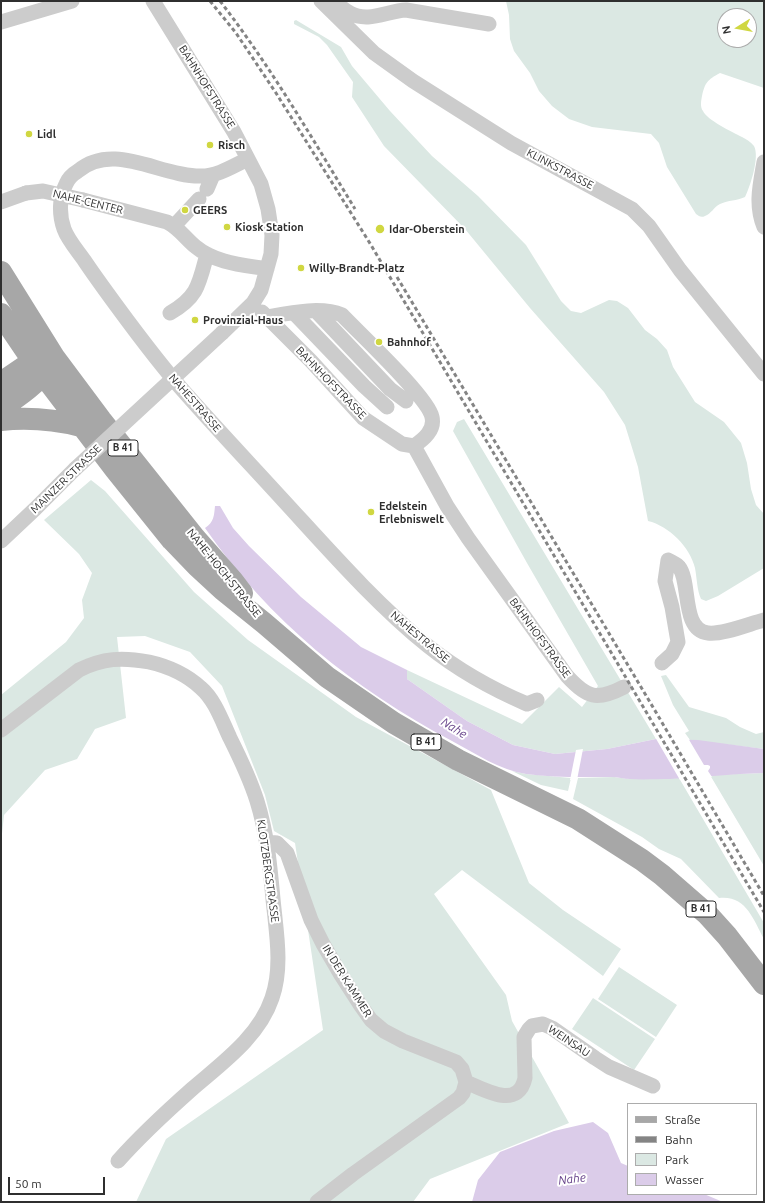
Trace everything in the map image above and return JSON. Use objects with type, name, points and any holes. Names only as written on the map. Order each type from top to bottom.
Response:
[{"type":"main road","name":"NAHE-HOCH-STRASSE","points":[[1,272],[43,364],[81,426],[172,540],[222,590],[264,623]]},
{"type":"main road","name":"NAHE-HOCH-STRASSE","points":[[1,314],[43,364],[144,475],[195,538],[232,580],[264,623]]},
{"type":"main road","points":[[1,383],[43,364]]},
{"type":"main road","points":[[1,408],[25,391],[43,364]]},
{"type":"main road","points":[[1,420],[38,418],[81,426]]},
{"type":"main road","name":"B 41","points":[[264,623],[327,677],[394,723],[458,760],[578,819],[642,860],[662,875],[708,915],[732,942],[764,984]]},
{"type":"street","points":[[1,22],[72,1]]},
{"type":"street","name":"BAHNHOFSTRASSE","points":[[153,1],[234,132],[261,184],[268,209],[272,235],[272,254],[261,290],[253,303],[273,316],[311,361],[374,413],[402,444],[414,446],[447,506],[468,538],[567,676],[584,692],[592,696],[603,696],[624,687]]},
{"type":"street","name":"KLINKSTRASSE","points":[[321,1],[374,53],[413,81],[511,143],[632,208],[649,226],[680,270],[764,374]]},
{"type":"street","points":[[334,1],[349,12],[362,17],[379,16],[406,10],[489,24]]},
{"type":"street","name":"NAHESTRASSE","points":[[248,159],[213,175],[187,175],[134,162],[108,158],[84,165],[73,174],[66,183],[62,194],[60,205],[64,230],[75,248],[141,339],[186,394],[376,599],[429,646],[452,663],[484,682],[527,704],[537,700]]},
{"type":"street","points":[[764,162],[758,202],[761,220],[764,227]]},
{"type":"street","points":[[174,226],[203,194],[213,175]]},
{"type":"street","name":"NAHE-CENTER","points":[[1,202],[26,193],[43,191],[83,200],[167,222],[174,226],[195,247],[207,254],[221,260],[267,269]]},
{"type":"street","points":[[170,313],[182,306],[196,291],[207,254]]},
{"type":"street","name":"MAINZER STRASSE","points":[[1,541],[36,509],[75,469],[253,303]]},
{"type":"street","points":[[273,316],[316,311],[334,312],[342,315],[425,403],[432,416],[432,425],[430,432],[422,441],[414,446]]},
{"type":"street","points":[[316,311],[390,389],[406,401]]},
{"type":"street","points":[[294,313],[364,386],[374,413],[406,401],[425,403]]},
{"type":"street","points":[[662,664],[672,654],[678,642],[672,607],[665,581],[668,560],[679,566],[684,579],[686,600],[690,615],[695,625],[701,631],[707,633],[718,633],[764,620]]},
{"type":"street","name":"KLOTZBERGSTRASSE","points":[[1,730],[79,670],[92,663],[107,660],[139,660],[166,668],[184,676],[200,687],[210,698],[234,746],[257,800],[267,842],[278,958],[277,980],[273,997],[252,1035],[142,1134],[118,1161]]},
{"type":"street","name":"IN DER KAMMER","points":[[267,842],[277,843],[287,853],[311,920],[341,975],[372,1020],[384,1031],[403,1041],[456,1062],[462,1069],[466,1082]]},
{"type":"street","name":"WEINSAU","points":[[466,1082],[505,1096],[514,1094],[518,1091],[522,1087],[525,1078],[524,1037],[532,1026],[543,1024],[552,1028],[609,1067],[653,1086]]},
{"type":"street","points":[[317,1202],[353,1174],[459,1098],[463,1093],[466,1082]]},
{"type":"green space","points":[[506,1],[764,1],[764,88],[720,73],[707,82],[701,102],[702,109],[709,118],[720,126],[747,140],[754,146],[756,151],[755,164],[752,179],[745,197],[720,204],[707,215],[702,217],[696,214],[667,167],[659,143],[651,134],[592,127],[569,119],[552,106],[539,91],[530,73],[514,51],[510,39],[509,15]]},
{"type":"green space","points":[[296,20],[341,47],[352,66],[390,111],[432,156],[478,196],[526,245],[561,301],[571,311],[581,313],[609,300],[617,301],[628,308],[645,330],[657,339],[667,350],[673,367],[695,402],[724,422],[741,443],[756,505],[764,514],[764,568],[718,596],[706,601],[701,599],[695,568],[688,552],[678,538],[664,528],[648,521],[638,467],[625,425],[604,392],[530,308],[465,229],[384,146],[352,97],[353,82],[327,45],[319,37],[294,24],[294,21]]},
{"type":"green space","points":[[464,419],[656,739],[607,749],[555,754],[513,745],[467,721],[407,679],[407,670],[522,724],[559,687],[582,707],[598,686],[453,431],[457,422]]},
{"type":"green space","points":[[91,480],[105,491],[194,592],[248,640],[356,717],[491,790],[529,883],[563,910],[621,949],[603,976],[462,870],[434,894],[506,995],[512,1021],[569,1123],[430,1179],[413,1202],[136,1202],[166,1139],[323,1030],[295,843],[274,831],[265,795],[222,686],[190,652],[145,636],[117,637],[126,718],[95,729],[77,759],[45,770],[4,815],[1,843],[1,695],[66,642],[84,618],[82,600],[92,573],[79,554],[44,520]]},
{"type":"green space","points":[[666,675],[689,707],[726,718],[740,727],[756,734],[764,732],[764,749],[690,740],[685,733],[689,731],[673,705],[661,676]]},
{"type":"green space","points":[[512,771],[526,774],[571,778],[568,791],[541,785]]},
{"type":"green space","points":[[764,773],[764,866],[710,775]]},
{"type":"green space","points":[[614,777],[629,779],[679,778],[764,923],[764,939],[752,916],[742,904],[736,900],[719,898],[681,859],[659,849],[642,837],[573,799],[578,778]]},
{"type":"green space","points":[[619,967],[677,1005],[656,1037],[598,999]]},
{"type":"green space","points":[[593,998],[655,1039],[634,1070],[572,1029]]},
{"type":"water","name":"Nahe","points":[[215,506],[220,506],[233,528],[249,546],[301,597],[361,647],[407,670],[407,679],[467,721],[513,745],[555,754],[607,749],[656,739],[698,740],[764,749],[764,773],[670,779],[558,777],[516,772],[488,761],[381,699],[347,675],[286,623],[230,562],[205,528],[212,521]]},
{"type":"water","name":"Nahe","points":[[593,1122],[608,1133],[621,1163],[627,1166],[627,1195],[706,1195],[723,1202],[472,1202],[478,1180],[500,1152],[554,1131]]},
{"type":"pier","points":[[655,737],[688,738],[704,765],[710,766],[708,771],[712,777],[680,780]]},
{"type":"pier","points":[[583,749],[577,780],[570,780],[576,750]]},
{"type":"railway","points":[[210,1],[236,33],[276,93],[371,245],[764,912]]},
{"type":"railway","points":[[220,1],[257,51],[274,77],[355,209]]},
{"type":"railway","points":[[397,277],[764,896]]},
{"type":"place","name":"Lidl","points":[[29,134]]},
{"type":"place","name":"Risch","points":[[210,145]]},
{"type":"place","name":"GEERS","points":[[185,210]]},
{"type":"place","name":"Kiosk Station","points":[[227,227]]},
{"type":"place","name":"Idar-Oberstein","points":[[380,229]]},
{"type":"place","name":"Willy-Brandt-Platz","points":[[301,268]]},
{"type":"place","name":"Provinzial-Haus","points":[[195,320]]},
{"type":"place","name":"Bahnhof","points":[[379,342]]},
{"type":"place","name":"Edelstein Erlebniswelt","points":[[371,512]]}]
